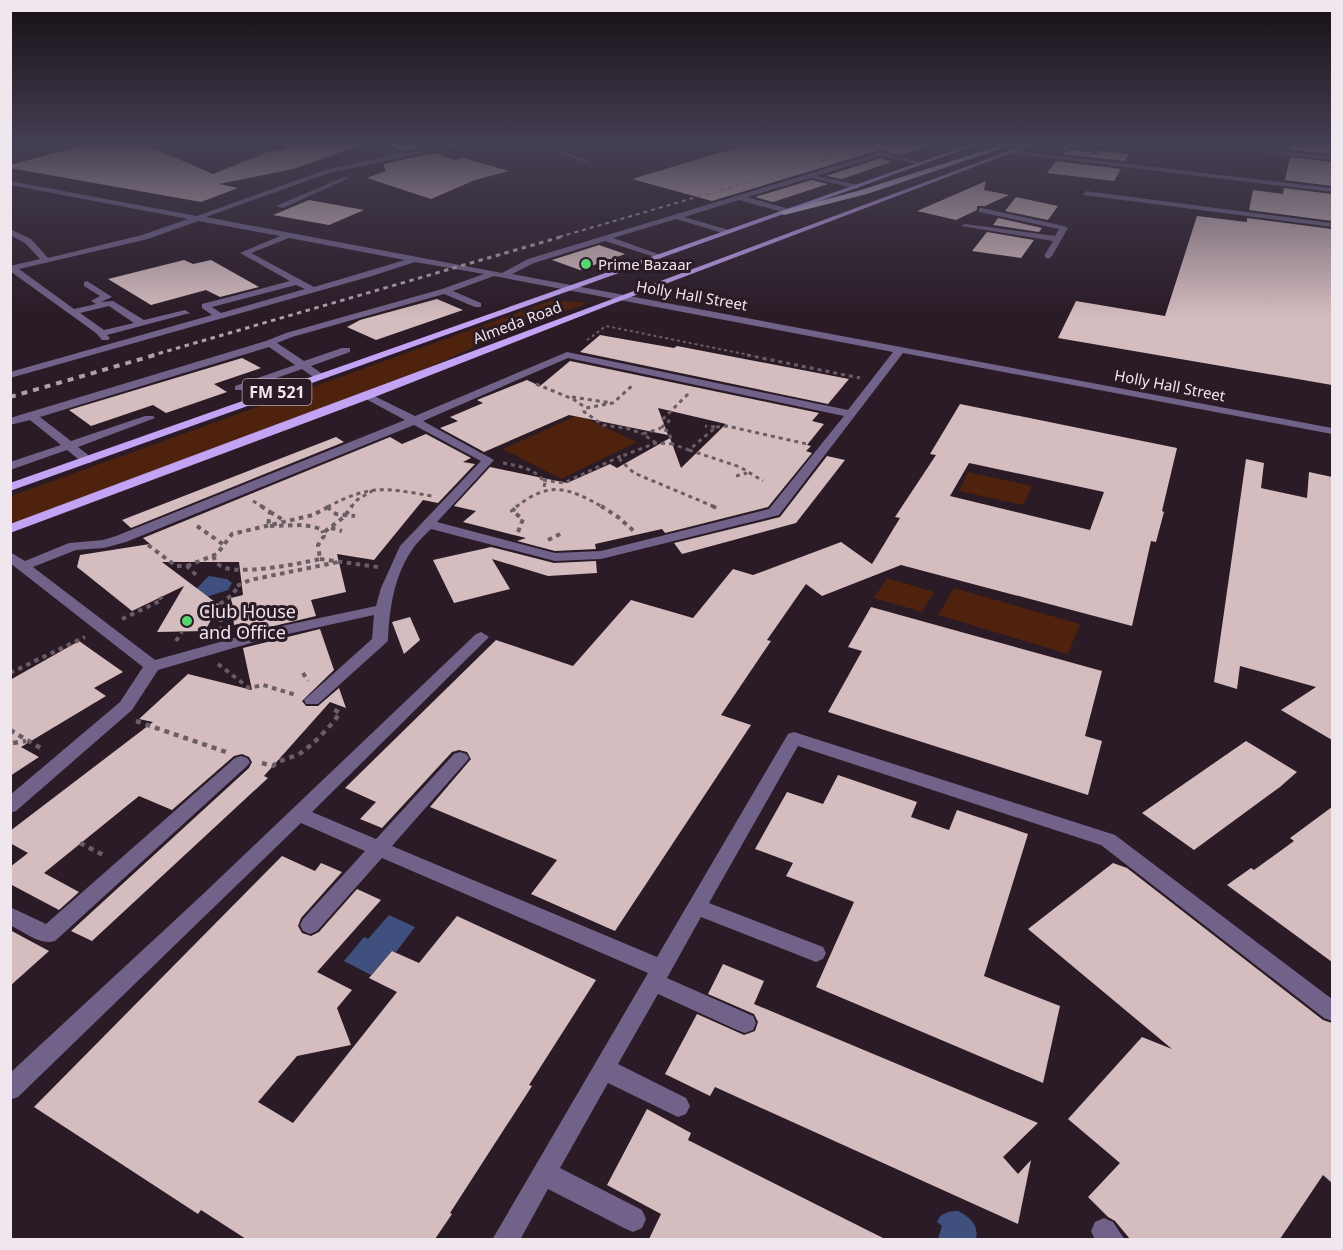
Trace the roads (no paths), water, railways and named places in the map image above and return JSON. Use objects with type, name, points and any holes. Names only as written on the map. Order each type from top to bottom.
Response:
[{"type":"highway","points":[[785,211],[825,201]]},
{"type":"main road","name":"Almeda Road","points":[[10,487],[568,288],[633,275],[658,257],[813,201]]},
{"type":"main road","name":"Almeda Road","points":[[10,529],[368,396],[878,201]]},
{"type":"main road","points":[[633,275],[666,281]]},
{"type":"street","name":"Holly Hall Street","points":[[108,201],[1332,431]]},
{"type":"street","points":[[11,269],[146,237],[243,201]]},
{"type":"street","points":[[280,206],[291,201]]},
{"type":"street","points":[[10,422],[290,335],[446,291],[498,275],[531,261],[730,201]]},
{"type":"street","points":[[752,201],[785,211]]},
{"type":"street","points":[[1144,201],[1332,225]]},
{"type":"street","points":[[982,210],[1065,226],[1048,256]]},
{"type":"street","points":[[678,217],[726,232]]},
{"type":"street","points":[[965,226],[1058,239]]},
{"type":"street","points":[[10,231],[27,241],[46,261]]},
{"type":"street","points":[[289,235],[244,253],[313,290]]},
{"type":"street","points":[[607,238],[658,257]]},
{"type":"street","points":[[10,375],[415,259]]},
{"type":"street","points":[[11,269],[103,334],[185,313]]},
{"type":"street","points":[[219,316],[205,306],[296,282]]},
{"type":"street","points":[[87,284],[107,297],[95,300],[101,305]]},
{"type":"street","points":[[446,291],[478,305]]},
{"type":"street","points":[[72,312],[110,303],[143,324]]},
{"type":"street","points":[[103,334],[100,334],[115,345]]},
{"type":"street","points":[[270,343],[320,377]]},
{"type":"street","points":[[239,388],[346,350]]},
{"type":"street","points":[[429,524],[555,557],[580,557],[645,544],[774,512],[900,350]]},
{"type":"street","points":[[24,566],[74,546],[104,544],[133,533],[414,421],[567,356],[850,414]]},
{"type":"street","points":[[312,700],[381,641],[382,609],[405,549],[488,460],[368,396]]},
{"type":"street","points":[[32,416],[87,460]]},
{"type":"street","points":[[10,466],[149,418]]},
{"type":"street","points":[[10,556],[152,666]]},
{"type":"street","points":[[10,806],[126,706],[152,666],[262,635],[382,609]]},
{"type":"street","points":[[10,1089],[481,637]]},
{"type":"street","points":[[505,1239],[794,738],[1108,840],[1332,1011]]},
{"type":"street","points":[[310,925],[460,758]]},
{"type":"street","points":[[10,915],[48,935],[244,760]]},
{"type":"street","points":[[298,814],[378,848],[658,976],[745,1023]]},
{"type":"street","points":[[697,907],[816,953]]},
{"type":"street","points":[[603,1069],[678,1106]]},
{"type":"street","points":[[544,1173],[633,1219]]},
{"type":"water","points":[[209,576],[227,579],[232,583],[228,590],[203,598],[196,589]]},
{"type":"water","points":[[389,915],[415,927],[396,952],[392,951],[371,975],[344,961],[364,937],[368,939]]},
{"type":"water","points":[[951,1211],[958,1211],[973,1222],[977,1234],[976,1239],[938,1239],[942,1226],[937,1222],[940,1216]]},
{"type":"railway","points":[[559,237],[682,201]]},
{"type":"railway","points":[[150,356],[564,236]]},
{"type":"railway","points":[[10,397],[155,355]]},
{"type":"place","name":"Prime Bazaar","points":[[586,264]]},
{"type":"place","name":"Club House and Office","points":[[187,621]]}]
